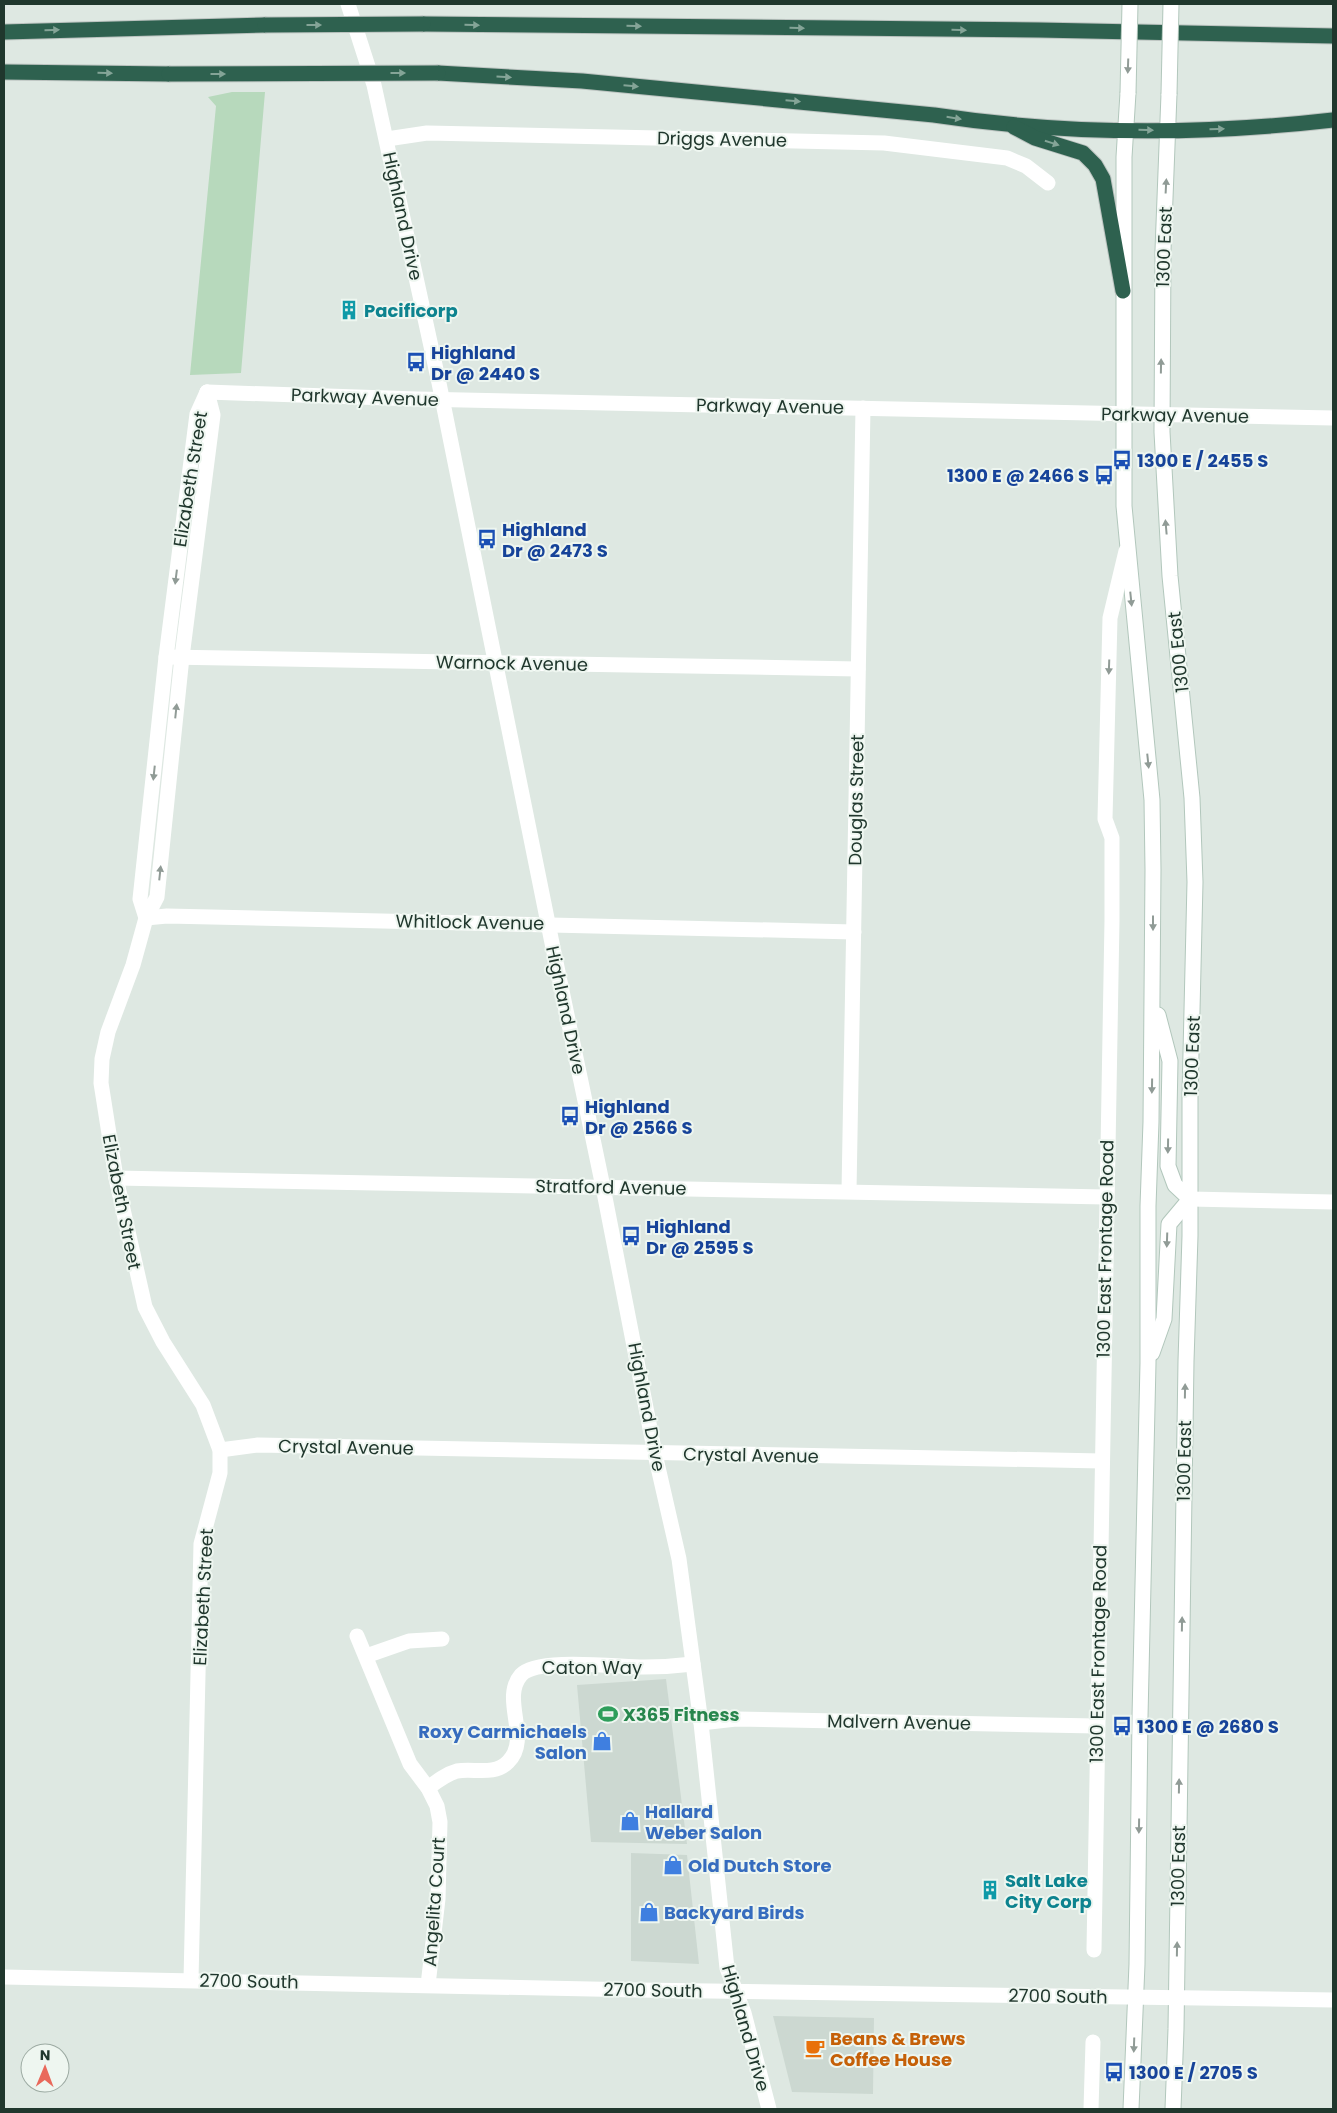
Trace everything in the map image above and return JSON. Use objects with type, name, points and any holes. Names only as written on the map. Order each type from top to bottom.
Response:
[{"type":"highway","points":[[4,32],[265,25],[423,24],[1048,30],[1333,36]]},
{"type":"highway","points":[[4,72],[169,74],[438,73],[582,81],[1008,124],[1125,130],[1272,127],[1333,120]]},
{"type":"highway","points":[[1008,124],[1035,138],[1084,154],[1095,165],[1102,179],[1123,291]]},
{"type":"street","name":"Highland Drive","points":[[348,4],[366,56],[386,139],[442,399],[548,924],[604,1187],[656,1454],[679,1559],[701,1723],[726,1968],[744,2013],[768,2109]]},
{"type":"street","points":[[1130,4],[1128,93],[1125,130],[1122,460],[1126,551],[1152,800],[1148,1363],[1140,1717],[1137,1964],[1131,2109]]},
{"type":"street","name":"1300 East","points":[[1171,4],[1163,250],[1161,415],[1170,576],[1192,798],[1195,882],[1176,1998],[1172,2109]]},
{"type":"street","name":"Driggs Avenue","points":[[386,139],[427,133],[884,143],[1007,158],[1026,166],[1048,183]]},
{"type":"street","name":"Parkway Avenue","points":[[207,392],[442,399],[1333,418]]},
{"type":"street","name":"Elizabeth Street","points":[[146,918],[140,899],[166,657],[197,414],[207,392]]},
{"type":"street","name":"Elizabeth Street","points":[[192,1980],[201,1544],[220,1473],[220,1450],[203,1405],[163,1342],[145,1307],[116,1178],[102,1095],[102,1059],[108,1032],[133,965],[146,918],[157,897],[182,657],[213,415],[207,392]]},
{"type":"street","name":"Douglas Street","points":[[850,1192],[863,408]]},
{"type":"street","name":"1300 East Frontage Road","points":[[1094,1950],[1112,920],[1112,838],[1105,819],[1110,618],[1126,551]]},
{"type":"street","name":"Warnock Avenue","points":[[166,657],[858,669]]},
{"type":"street","name":"Whitlock Avenue","points":[[146,918],[167,916],[854,932]]},
{"type":"street","points":[[1152,994],[1170,1061],[1168,1166],[1175,1185],[1190,1199],[1333,1202]]},
{"type":"street","name":"Stratford Avenue","points":[[116,1178],[1106,1197]]},
{"type":"street","points":[[1148,1363],[1164,1319],[1169,1224],[1190,1199]]},
{"type":"street","name":"Crystal Avenue","points":[[220,1450],[258,1445],[1102,1461]]},
{"type":"street","name":"Angelita Court","points":[[357,1636],[410,1764],[428,1788],[437,1806],[440,1822],[438,1899],[428,1986]]},
{"type":"street","points":[[366,1656],[409,1641],[442,1639]]},
{"type":"street","name":"Caton Way","points":[[428,1788],[452,1773],[465,1770],[495,1769],[510,1761],[517,1744],[514,1689],[521,1675],[531,1668],[558,1665],[646,1667],[693,1664]]},
{"type":"street","name":"Malvern Avenue","points":[[701,1723],[736,1719],[1097,1726]]},
{"type":"street","name":"2700 South","points":[[4,1977],[428,1986],[1333,2000]]},
{"type":"street","points":[[1091,2109],[1094,2042]]},
{"type":"shaded area","points":[[666,1679],[687,1844],[591,1842],[577,1685]]},
{"type":"shaded area","points":[[631,1853],[687,1855],[699,1964],[631,1961]]},
{"type":"shaded area","points":[[773,2016],[874,2018],[873,2094],[792,2092]]},
{"type":"green space","points":[[232,92],[265,92],[241,373],[190,375],[216,106],[208,97]]},
{"type":"place","name":"Pacificorp","points":[[349,310]]},
{"type":"place","name":"Highland Dr @ 2440 S","points":[[416,362]]},
{"type":"place","name":"1300 E / 2455 S","points":[[1122,460]]},
{"type":"place","name":"1300 E @ 2466 S","points":[[1104,475]]},
{"type":"place","name":"Highland Dr @ 2473 S","points":[[487,539]]},
{"type":"place","name":"Highland Dr @ 2566 S","points":[[570,1116]]},
{"type":"place","name":"Highland Dr @ 2595 S","points":[[631,1236]]},
{"type":"place","name":"X365 Fitness","points":[[608,1714]]},
{"type":"place","name":"1300 E @ 2680 S","points":[[1122,1726]]},
{"type":"place","name":"Roxy Carmichaels Salon","points":[[602,1741]]},
{"type":"place","name":"Hallard Weber Salon","points":[[630,1821]]},
{"type":"place","name":"Old Dutch Store","points":[[673,1865]]},
{"type":"place","name":"Salt Lake City Corp","points":[[990,1890]]},
{"type":"place","name":"Backyard Birds","points":[[649,1912]]},
{"type":"place","name":"Beans & Brews Coffee House","points":[[815,2048]]},
{"type":"place","name":"1300 E / 2705 S","points":[[1114,2072]]}]
